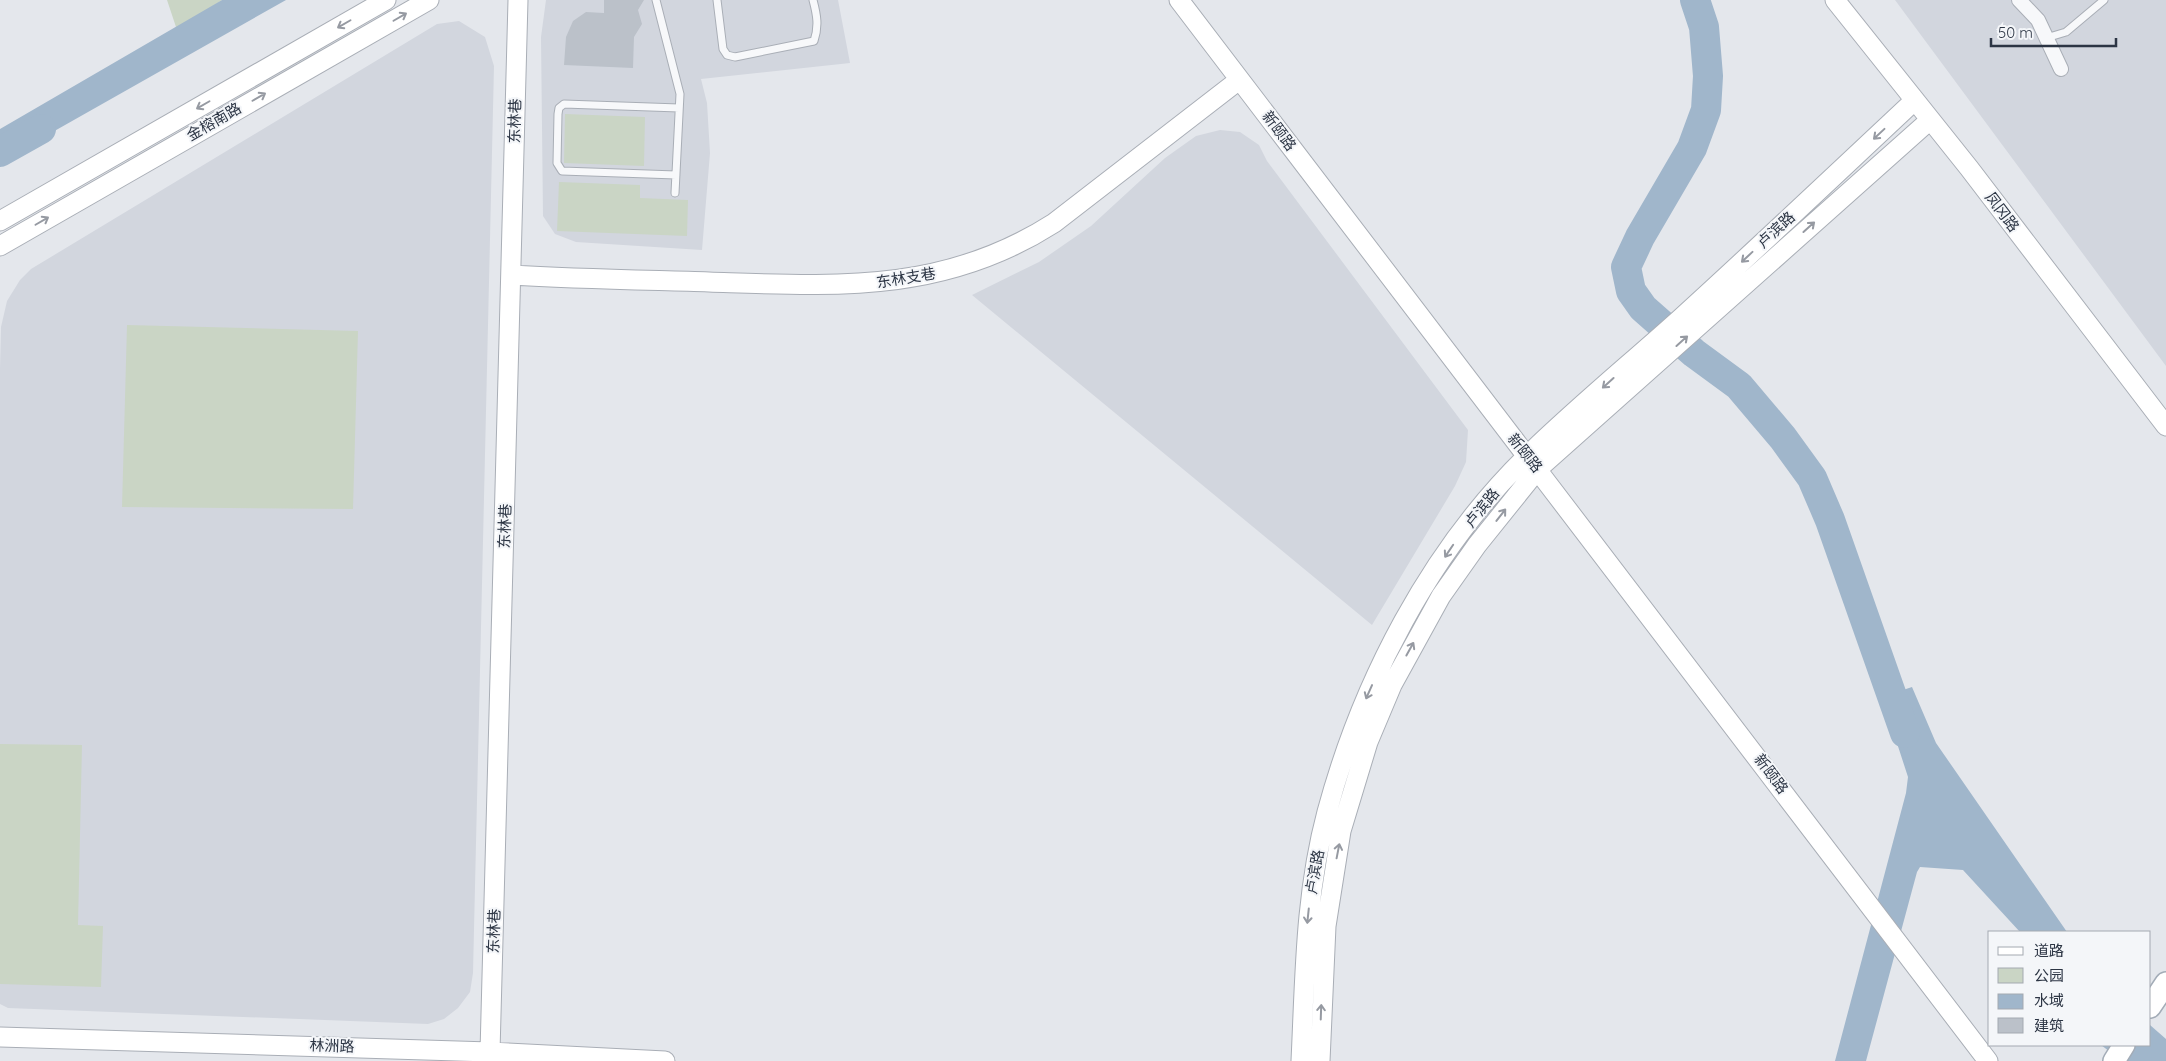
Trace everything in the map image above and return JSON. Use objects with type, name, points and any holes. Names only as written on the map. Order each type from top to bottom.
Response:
[{"type":"main road","points":[[2151,1006],[2166,983]]},
{"type":"main road","points":[[2114,1061],[2123,1046]]},
{"type":"street","name":"金榕南路","points":[[0,221],[386,0]]},
{"type":"street","name":"金榕南路","points":[[0,246],[429,0]]},
{"type":"street","name":"东林巷","points":[[490,1052],[518,0]]},
{"type":"street","name":"新颐路","points":[[1179,0],[1871,905],[1988,1061]]},
{"type":"street","name":"凤冈路","points":[[1835,0],[2166,426]]},
{"type":"street","points":[[2019,0],[2038,20],[2061,70]]},
{"type":"street","name":"东林支巷","points":[[512,275],[709,282],[846,284],[898,281],[938,274],[984,259],[1021,242],[1054,223],[1239,80]]},
{"type":"street","name":"卢滨路","points":[[1301,1061],[1307,927],[1311,890],[1327,813],[1357,720],[1401,627],[1425,586],[1475,516],[1702,311],[1914,101]]},
{"type":"street","points":[[1702,311],[1930,120]]},
{"type":"street","points":[[1320,1061],[1323,964],[1330,892],[1342,831],[1368,742],[1406,655],[1441,596],[1533,462]]},
{"type":"street","name":"林洲路","points":[[0,1037],[490,1052],[664,1061]]},
{"type":"lane","points":[[656,0],[680,94],[675,193]]},
{"type":"lane","points":[[717,0],[723,49],[727,55],[736,57],[814,41],[818,31],[818,18],[813,0]]},
{"type":"lane","points":[[2046,38],[2066,32],[2104,0]]},
{"type":"lane","points":[[676,175],[562,171],[557,163],[558,114],[559,108],[564,104],[679,108]]},
{"type":"shaded area","points":[[546,0],[838,0],[850,63],[701,79],[707,103],[710,153],[702,250],[576,242],[555,234],[543,216],[541,37]]},
{"type":"shaded area","points":[[1895,0],[2166,0],[2166,366]]},
{"type":"shaded area","points":[[459,21],[485,37],[494,66],[473,973],[470,992],[458,1008],[444,1019],[428,1024],[8,1008],[0,1004],[0,369],[1,327],[7,301],[20,280],[31,269],[437,24]]},
{"type":"shaded area","points":[[1220,130],[1240,132],[1259,145],[1267,161],[1468,430],[1466,462],[1455,486],[1372,625],[972,295],[1039,262],[1091,226],[1165,158],[1196,136]]},
{"type":"green space","points":[[167,0],[222,0],[177,30]]},
{"type":"green space","points":[[565,114],[645,117],[644,166],[564,163]]},
{"type":"green space","points":[[559,182],[640,185],[640,198],[688,200],[687,236],[557,231]]},
{"type":"green space","points":[[127,325],[358,331],[353,509],[122,507]]},
{"type":"green space","points":[[0,744],[82,745],[78,925],[103,926],[101,987],[0,984]]},
{"type":"water","points":[[222,0],[286,0],[12,155],[0,142],[0,129]]},
{"type":"water","points":[[1912,687],[1936,743],[2066,931],[2019,931],[1963,870],[1920,867],[1917,872],[1866,1061],[1835,1061],[1906,793],[1908,777],[1882,697]]},
{"type":"water","points":[[2151,1026],[2166,1039],[2166,1061],[2122,1061],[2102,1046],[2151,1046]]},
{"type":"building","points":[[604,0],[644,0],[638,10],[642,24],[634,37],[633,68],[564,65],[566,37],[573,21],[586,12],[604,13]]},
{"type":"waterway","points":[[1695,0],[1704,27],[1708,76],[1706,110],[1692,148],[1640,237],[1626,267],[1631,291],[1643,308],[1694,353],[1739,386],[1783,438],[1812,478],[1830,520],[1905,733]]},
{"type":"waterway","points":[[0,152],[41,129]]}]
